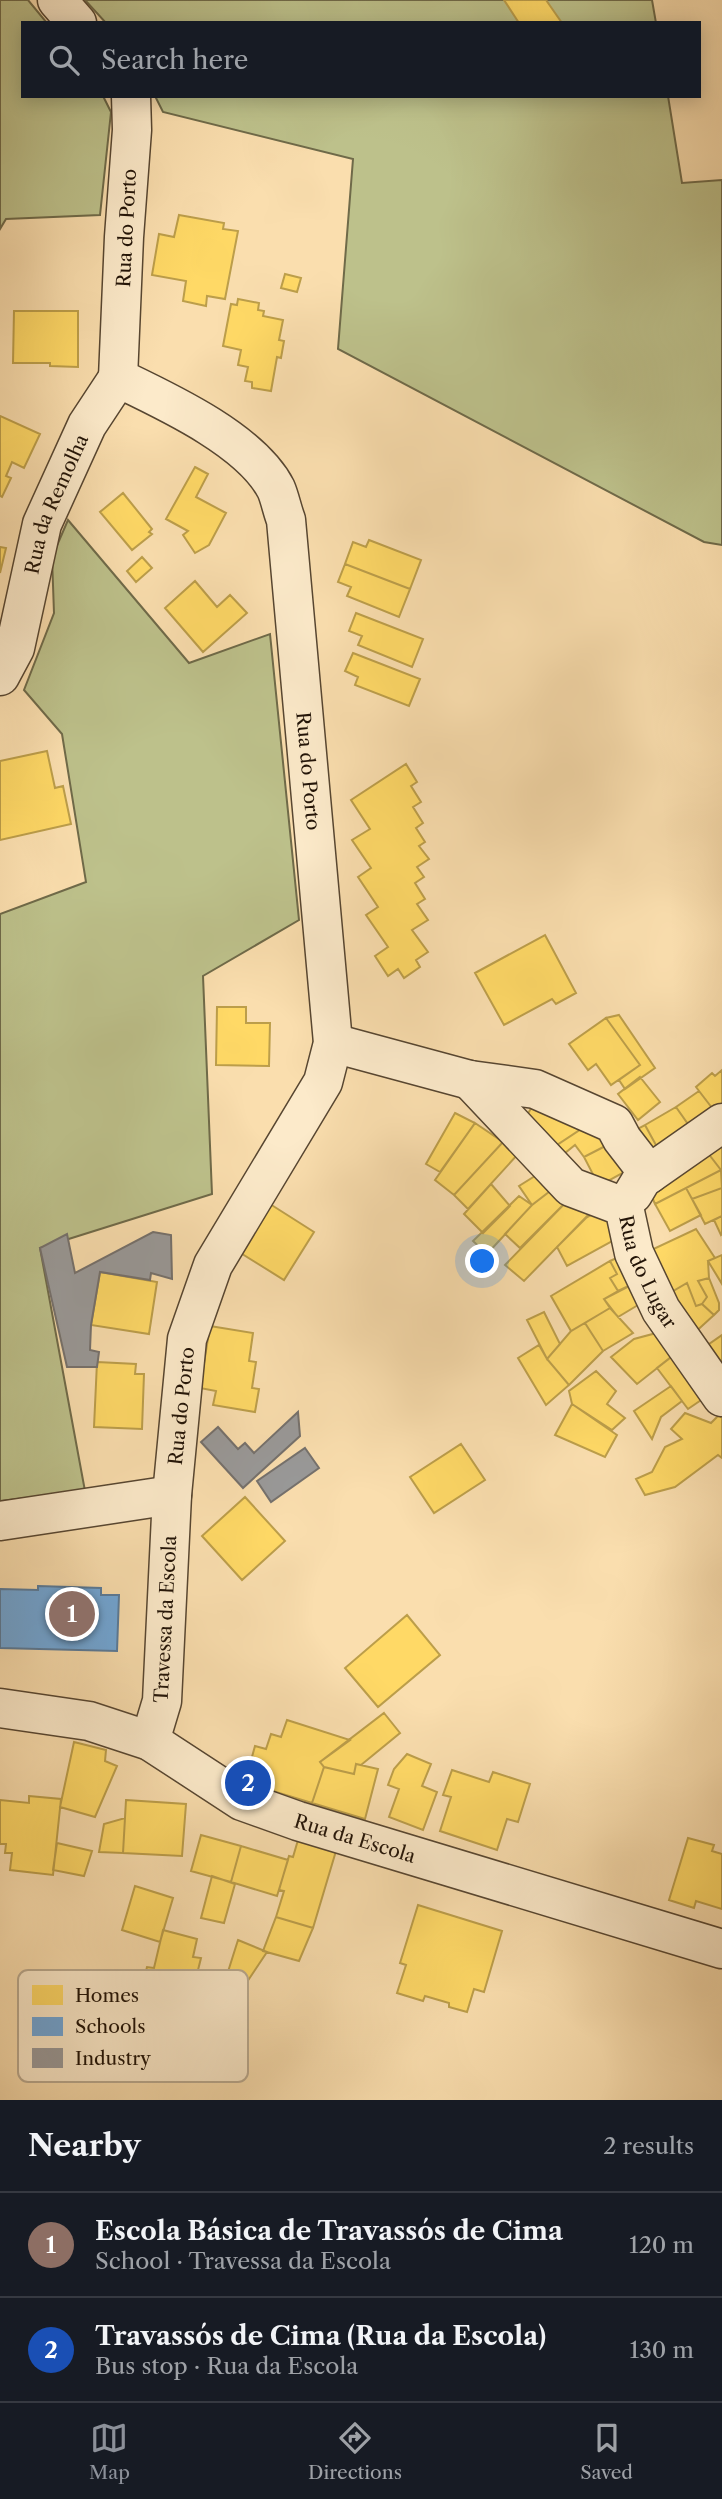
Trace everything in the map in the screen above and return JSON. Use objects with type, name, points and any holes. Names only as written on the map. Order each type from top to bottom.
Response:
[{"type":"street","points":[[57,0],[75,21]]},
{"type":"street","name":"Rua do Porto","points":[[131,98],[132,130],[118,378],[154,395],[230,440],[258,464],[276,489],[286,520],[333,1043],[323,1082],[213,1265],[187,1339],[172,1496]]},
{"type":"street","name":"Rua da Remolha","points":[[0,676],[15,648],[41,524],[87,425],[118,378]]},
{"type":"street","points":[[333,1043],[470,1080],[536,1089],[614,1124],[649,1174]]},
{"type":"street","name":"Rua do Lugar","points":[[470,1080],[571,1187],[624,1207],[634,1253],[661,1310],[722,1397]]},
{"type":"street","points":[[624,1207],[642,1179],[722,1123]]},
{"type":"street","points":[[0,1521],[172,1496]]},
{"type":"street","name":"Travessa da Escola","points":[[150,1741],[162,1701],[172,1496]]},
{"type":"street","name":"Rua da Escola","points":[[0,1708],[89,1721],[150,1741],[237,1798],[253,1805],[722,1949]]},
{"type":"green space","points":[[0,0],[28,0],[45,21],[21,21],[21,98],[104,98],[111,112],[100,215],[6,219],[0,229]]},
{"type":"green space","points":[[85,0],[652,0],[656,21],[104,21]]},
{"type":"green space","points":[[156,98],[668,98],[682,183],[722,180],[722,545],[704,542],[338,349],[353,159],[163,112]]},
{"type":"green space","points":[[68,520],[189,663],[270,634],[299,920],[203,976],[212,1194],[40,1248],[85,1491],[0,1501],[0,914],[86,882],[62,734],[24,690],[54,613],[52,557]]},
{"type":"building: Homes","points":[[504,0],[546,0],[561,21],[518,21]]},
{"type":"building: Homes","points":[[179,215],[224,223],[223,229],[238,231],[225,299],[207,296],[206,306],[183,301],[186,281],[152,275],[159,234],[174,237]]},
{"type":"building: Homes","points":[[285,274],[301,278],[297,292],[281,288]]},
{"type":"building: Homes","points":[[238,299],[259,303],[258,310],[264,311],[263,316],[283,320],[279,340],[284,341],[281,358],[277,357],[271,391],[252,388],[252,382],[245,381],[248,367],[238,365],[241,350],[223,346],[231,304],[237,305]]},
{"type":"building: Homes","points":[[14,311],[78,311],[78,367],[50,366],[50,363],[13,363]]},
{"type":"building: Homes","points":[[0,416],[40,434],[24,468],[12,462],[6,476],[11,478],[2,497],[0,496]]},
{"type":"building: Homes","points":[[195,467],[208,474],[196,497],[226,513],[209,545],[195,553],[183,535],[188,531],[166,519]]},
{"type":"building: Homes","points":[[123,493],[152,529],[149,532],[152,534],[132,550],[100,512]]},
{"type":"building: Homes","points":[[369,540],[421,560],[410,589],[345,564],[353,542],[366,547]]},
{"type":"building: Homes","points":[[0,547],[6,548],[0,573]]},
{"type":"building: Homes","points":[[142,557],[152,568],[136,582],[127,571]]},
{"type":"building: Homes","points":[[345,564],[410,589],[399,617],[347,596],[351,587],[338,582]]},
{"type":"building: Homes","points":[[195,581],[217,607],[230,595],[247,613],[203,652],[165,608]]},
{"type":"building: Homes","points":[[356,613],[423,639],[412,667],[358,645],[362,636],[349,631]]},
{"type":"building: Homes","points":[[353,653],[420,679],[409,706],[355,685],[358,677],[345,671]]},
{"type":"building: Homes","points":[[47,751],[55,788],[63,786],[71,824],[0,840],[0,761]]},
{"type":"building: Homes","points":[[406,764],[417,782],[411,786],[421,802],[413,807],[423,823],[416,828],[425,842],[419,846],[429,859],[417,867],[424,877],[415,883],[425,899],[417,904],[428,920],[412,930],[428,952],[416,960],[420,967],[404,978],[398,969],[388,976],[375,956],[388,947],[366,915],[378,907],[358,877],[371,868],[352,840],[370,829],[351,800]]},
{"type":"building: Homes","points":[[545,935],[576,993],[556,1004],[552,999],[504,1025],[475,973]]},
{"type":"building: Homes","points":[[217,1007],[246,1007],[246,1023],[270,1023],[269,1066],[216,1065]]},
{"type":"building: Homes","points":[[619,1015],[655,1068],[625,1089],[619,1080],[640,1065],[606,1018]]},
{"type":"building: Homes","points":[[606,1018],[640,1065],[611,1085],[596,1064],[588,1070],[569,1044]]},
{"type":"building: Homes","points":[[722,1070],[722,1115],[719,1117],[696,1087],[712,1073],[715,1076]]},
{"type":"building: Homes","points":[[640,1077],[660,1102],[638,1120],[618,1094]]},
{"type":"building: Homes","points":[[699,1091],[719,1117],[695,1134],[676,1107]]},
{"type":"building: Homes","points":[[533,1105],[581,1129],[545,1153],[520,1127]]},
{"type":"building: Homes","points":[[676,1107],[695,1134],[662,1156],[645,1125]]},
{"type":"building: Homes","points":[[455,1113],[475,1123],[440,1172],[426,1164]]},
{"type":"building: Homes","points":[[475,1123],[503,1142],[454,1195],[435,1180]]},
{"type":"building: Homes","points":[[645,1125],[662,1156],[624,1136]]},
{"type":"building: Homes","points":[[581,1129],[617,1140],[584,1157],[575,1145],[554,1162],[545,1153]]},
{"type":"building: Homes","points":[[722,1129],[722,1170],[721,1170],[701,1144]]},
{"type":"building: Homes","points":[[617,1140],[639,1164],[599,1186],[584,1157]]},
{"type":"building: Homes","points":[[503,1142],[519,1153],[468,1209],[454,1195]]},
{"type":"building: Homes","points":[[701,1144],[721,1170],[655,1204],[647,1185]]},
{"type":"building: Homes","points":[[721,1170],[722,1188],[692,1199],[686,1188]]},
{"type":"building: Homes","points":[[543,1171],[558,1185],[532,1205],[519,1186]]},
{"type":"building: Homes","points":[[491,1184],[510,1206],[483,1233],[464,1214]]},
{"type":"building: Homes","points":[[558,1185],[572,1196],[520,1248],[505,1234],[532,1205]]},
{"type":"building: Homes","points":[[686,1188],[701,1215],[670,1231],[655,1204]]},
{"type":"building: Homes","points":[[722,1188],[722,1216],[705,1224],[692,1199]]},
{"type":"building: Homes","points":[[519,1196],[532,1205],[487,1254],[473,1241]]},
{"type":"building: Homes","points":[[572,1196],[594,1209],[524,1281],[505,1265]]},
{"type":"building: Homes","points":[[270,1204],[314,1232],[284,1280],[239,1252]]},
{"type":"building: Homes","points":[[600,1210],[618,1238],[567,1266],[557,1247],[586,1218]]},
{"type":"building: Homes","points":[[722,1216],[722,1234],[721,1235],[714,1220]]},
{"type":"building: Homes","points":[[696,1229],[715,1258],[708,1261],[709,1278],[698,1281],[707,1297],[702,1304],[696,1306],[687,1283],[663,1297],[647,1252]]},
{"type":"building: Homes","points":[[623,1255],[637,1282],[618,1291],[610,1278],[617,1274],[610,1261]]},
{"type":"building: Homes","points":[[722,1255],[722,1284],[708,1261]]},
{"type":"building: Homes","points":[[610,1261],[617,1274],[610,1278],[618,1291],[604,1299],[610,1308],[571,1331],[551,1296]]},
{"type":"building: Homes","points":[[100,1272],[157,1282],[149,1334],[91,1325]]},
{"type":"building: Homes","points":[[709,1278],[719,1303],[719,1310],[714,1315],[702,1304],[707,1297],[698,1281]]},
{"type":"building: Homes","points":[[637,1282],[648,1299],[618,1317],[604,1299]]},
{"type":"building: Homes","points":[[687,1283],[696,1306],[702,1304],[714,1315],[691,1336],[663,1297]]},
{"type":"building: Homes","points":[[610,1308],[633,1333],[603,1351],[585,1323]]},
{"type":"building: Homes","points":[[544,1312],[560,1344],[547,1359],[527,1320]]},
{"type":"building: Homes","points":[[585,1323],[603,1351],[569,1385],[547,1359],[571,1331]]},
{"type":"building: Homes","points":[[210,1326],[253,1333],[249,1361],[256,1362],[252,1388],[259,1389],[255,1412],[213,1405],[216,1391],[200,1388]]},
{"type":"building: Homes","points":[[664,1331],[680,1350],[637,1384],[611,1357],[634,1339]]},
{"type":"building: Homes","points":[[722,1335],[722,1382],[699,1351]]},
{"type":"building: Homes","points":[[539,1345],[569,1385],[546,1405],[518,1358]]},
{"type":"building: Homes","points":[[680,1350],[710,1394],[688,1409],[657,1368]]},
{"type":"building: Homes","points":[[97,1362],[136,1364],[135,1374],[144,1374],[142,1429],[94,1427]]},
{"type":"building: Homes","points":[[596,1371],[616,1391],[607,1404],[625,1418],[612,1430],[572,1404],[569,1391]]},
{"type":"building: Homes","points":[[671,1386],[682,1401],[661,1417],[652,1439],[634,1411]]},
{"type":"building: Homes","points":[[572,1404],[617,1435],[605,1457],[555,1435]]},
{"type":"building: Homes","points":[[685,1413],[711,1423],[719,1415],[722,1418],[722,1458],[718,1455],[675,1487],[645,1495],[636,1479],[652,1472],[665,1447],[682,1439],[671,1429]]},
{"type":"building: Homes","points":[[461,1444],[485,1480],[434,1513],[410,1477]]},
{"type":"building: Homes","points":[[245,1497],[285,1541],[242,1580],[202,1536]]},
{"type":"building: Homes","points":[[407,1615],[440,1655],[378,1707],[345,1668]]},
{"type":"building: Homes","points":[[384,1713],[400,1733],[361,1765],[356,1764],[354,1774],[324,1767],[320,1762]]},
{"type":"building: Homes","points":[[287,1720],[350,1740],[320,1762],[324,1767],[312,1803],[250,1784],[252,1777],[247,1775],[255,1746],[266,1749],[271,1734],[281,1737]]},
{"type":"building: Homes","points":[[74,1742],[106,1750],[105,1761],[117,1766],[95,1817],[60,1807]]},
{"type":"building: Homes","points":[[407,1754],[431,1764],[422,1786],[437,1792],[423,1830],[389,1817],[399,1789],[388,1785],[394,1769]]},
{"type":"building: Homes","points":[[356,1764],[378,1769],[365,1819],[312,1803],[324,1767],[354,1774]]},
{"type":"building: Homes","points":[[452,1770],[489,1782],[493,1772],[530,1784],[518,1822],[507,1819],[497,1850],[440,1831],[451,1797],[443,1795]]},
{"type":"building: Homes","points":[[29,1796],[61,1799],[53,1875],[10,1870],[12,1853],[5,1853],[6,1844],[0,1844],[0,1800],[29,1803]]},
{"type":"building: Homes","points":[[126,1800],[186,1804],[182,1856],[123,1853]]},
{"type":"building: Homes","points":[[125,1818],[123,1853],[99,1852],[104,1824]]},
{"type":"building: Homes","points":[[201,1835],[241,1846],[231,1882],[191,1871]]},
{"type":"building: Homes","points":[[688,1838],[714,1845],[712,1851],[722,1854],[722,1909],[696,1901],[694,1908],[669,1900]]},
{"type":"building: Homes","points":[[298,1840],[336,1851],[313,1928],[276,1917],[284,1891],[279,1890],[289,1856],[293,1857]]},
{"type":"building: Homes","points":[[57,1843],[92,1851],[84,1876],[53,1870]]},
{"type":"building: Homes","points":[[241,1846],[288,1860],[277,1896],[231,1882]]},
{"type":"building: Homes","points":[[212,1876],[235,1884],[224,1923],[201,1918]]},
{"type":"building: Homes","points":[[135,1886],[173,1898],[160,1942],[122,1930]]},
{"type":"building: Homes","points":[[418,1905],[502,1931],[484,1992],[474,1989],[467,2012],[425,1996],[423,2001],[397,1993],[406,1965],[400,1963]]},
{"type":"building: Homes","points":[[276,1917],[313,1928],[299,1961],[263,1951]]},
{"type":"building: Homes","points":[[163,1930],[197,1939],[193,1957],[201,1958],[198,1970],[146,1970],[147,1967],[154,1968]]},
{"type":"building: Homes","points":[[238,1940],[267,1952],[248,1980],[248,1970],[229,1970]]},
{"type":"building: Schools","points":[[38,1586],[101,1588],[101,1595],[119,1595],[117,1651],[0,1648],[0,1589],[38,1590]]},
{"type":"building: Industry","points":[[153,1232],[171,1235],[172,1279],[151,1273],[150,1280],[100,1272],[91,1325],[90,1350],[99,1352],[97,1367],[67,1367],[40,1248],[67,1234],[75,1273]]},
{"type":"building: Industry","points":[[298,1412],[300,1436],[243,1488],[201,1442],[218,1427],[238,1449],[245,1443],[254,1453]]},
{"type":"building: Industry","points":[[305,1448],[319,1468],[271,1502],[257,1481]]},
{"type":"place","name":"Escola Básica de Travassós de Cima","points":[[72,1614]]},
{"type":"place","name":"Travassós de Cima (Rua da Escola)","points":[[248,1783]]}]
